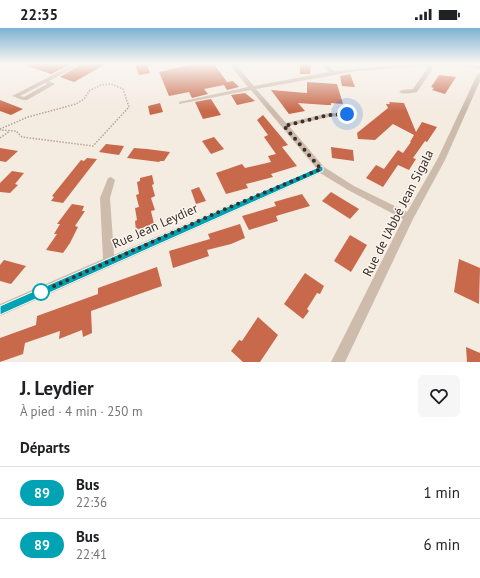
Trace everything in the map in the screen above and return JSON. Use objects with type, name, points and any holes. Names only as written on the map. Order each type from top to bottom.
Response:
[{"type":"street","points":[[44,81],[52,84],[25,99],[16,96],[36,85],[44,81],[47,80]]},
{"type":"street","points":[[245,80],[321,169],[351,188],[409,217]]},
{"type":"street","points":[[181,103],[297,80]]},
{"type":"street","points":[[402,92],[415,91],[423,80]]},
{"type":"street","name":"Rue de l'Abbé Jean Sigala","points":[[338,362],[409,217],[440,160],[477,80]]},
{"type":"street","points":[[284,126],[329,115],[347,114]]},
{"type":"street","name":"Rue Jean Leydier","points":[[0,310],[223,210],[321,169]]},
{"type":"street","points":[[109,262],[105,198],[111,180]]},
{"type":"path","points":[[101,84],[111,84],[123,89],[129,107],[93,146],[22,137],[16,131],[0,130],[28,117],[76,104],[84,99],[89,91],[101,84]]},
{"type":"path","points":[[0,138],[10,131]]},
{"type":"building","points":[[67,80],[78,80],[74,82]]},
{"type":"building","points":[[162,80],[225,80],[227,82],[233,81],[239,87],[227,90],[224,85],[204,89],[208,94],[192,98],[189,92],[169,96]]},
{"type":"building","points":[[341,80],[352,80],[355,87],[342,86]]},
{"type":"building","points":[[436,80],[454,80],[445,94],[432,90],[434,88],[431,87]]},
{"type":"building","points":[[307,82],[337,84],[343,104],[331,103],[331,105],[327,105],[298,103],[305,111],[289,114],[271,90],[307,93]]},
{"type":"building","points":[[245,93],[255,101],[237,105],[231,95]]},
{"type":"building","points":[[211,99],[221,115],[203,119],[195,102]]},
{"type":"building","points":[[0,100],[23,109],[11,115],[0,111]]},
{"type":"building","points":[[389,102],[404,103],[416,132],[422,122],[437,127],[427,142],[425,141],[413,158],[416,159],[409,170],[398,165],[383,187],[366,178],[376,165],[384,169],[398,150],[403,153],[414,135],[393,124],[375,140],[358,139],[357,133],[388,108],[386,104],[390,104]]},
{"type":"building","points":[[160,103],[163,112],[150,115],[148,106]]},
{"type":"building","points":[[263,115],[288,145],[282,147],[297,166],[271,174],[273,177],[246,184],[248,188],[226,194],[216,173],[242,164],[245,168],[271,162],[268,156],[276,154],[264,137],[268,135],[257,120]]},
{"type":"building","points":[[214,137],[224,149],[211,154],[202,141]]},
{"type":"building","points":[[106,144],[124,146],[119,155],[99,152]]},
{"type":"building","points":[[331,147],[353,150],[354,161],[332,158]]},
{"type":"building","points":[[0,148],[18,151],[6,162],[0,161]]},
{"type":"building","points":[[134,148],[170,152],[164,161],[159,162],[127,158]]},
{"type":"building","points":[[87,158],[97,159],[63,203],[51,201],[54,197],[52,196],[81,160],[84,161]]},
{"type":"building","points":[[12,171],[24,173],[15,184],[18,185],[10,193],[0,192],[0,183]]},
{"type":"building","points":[[152,175],[154,184],[152,185],[155,196],[151,198],[155,210],[151,211],[154,224],[136,230],[135,221],[137,220],[135,208],[139,207],[136,195],[139,194],[137,182],[140,181],[140,178]]},
{"type":"building","points":[[199,187],[206,201],[196,204],[191,190]]},
{"type":"building","points":[[331,192],[359,209],[350,219],[322,201]]},
{"type":"building","points":[[302,194],[310,206],[276,216],[278,221],[249,230],[242,216],[276,206],[274,202]]},
{"type":"building","points":[[72,204],[84,206],[82,211],[85,211],[75,226],[78,227],[70,243],[63,253],[46,250],[57,234],[54,234],[60,224],[57,224]]},
{"type":"building","points":[[240,224],[245,238],[231,244],[207,250],[209,256],[173,268],[169,251],[210,239],[208,234]]},
{"type":"building","points":[[350,235],[367,245],[351,272],[334,261]]},
{"type":"building","points":[[459,259],[480,268],[479,304],[454,292]]},
{"type":"building","points":[[4,260],[26,266],[11,284],[0,281],[0,265]]},
{"type":"building","points":[[157,267],[162,286],[91,311],[92,333],[83,337],[82,330],[59,339],[60,331],[25,343],[23,354],[0,362],[0,338],[36,325],[37,316],[98,294],[98,288]]},
{"type":"building","points":[[305,273],[324,286],[320,294],[317,293],[307,309],[309,311],[303,319],[284,304]]},
{"type":"building","points":[[258,317],[278,335],[260,362],[243,362],[231,351],[239,340],[242,341]]},
{"type":"building","points":[[466,347],[480,353],[480,362],[467,362]]},
{"type":"bus line","name":"89","points":[[0,310],[223,210],[321,169]]},
{"type":"route","points":[[41,292],[223,210],[321,169],[284,126],[329,115],[347,114]]}]
